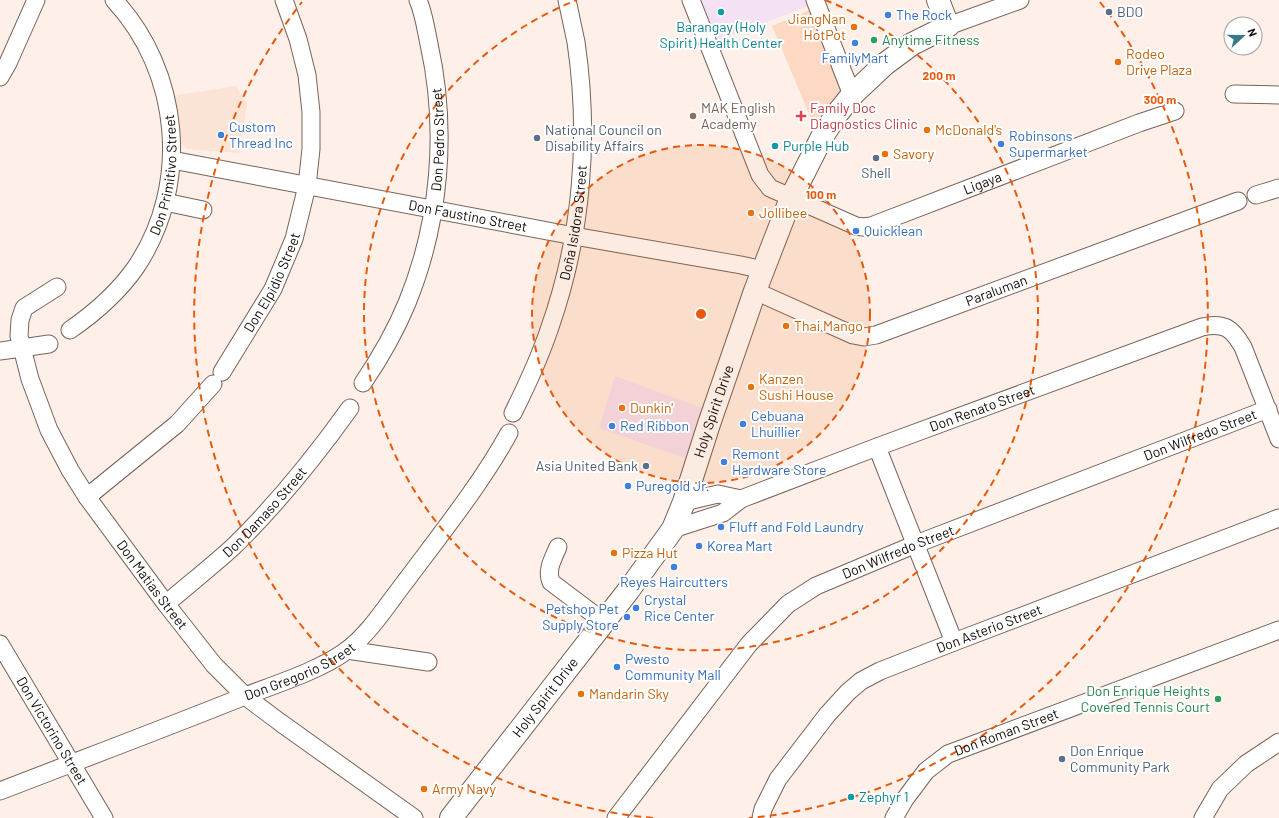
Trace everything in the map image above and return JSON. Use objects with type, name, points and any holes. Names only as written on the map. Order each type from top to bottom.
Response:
[{"type":"main road","points":[[938,0],[948,26]]},
{"type":"main road","name":"Holy Spirit Drive","points":[[451,818],[604,622],[653,558],[673,529],[684,502],[755,291],[791,198],[822,137],[836,115],[852,95],[885,64],[912,44],[948,26]]},
{"type":"street","points":[[0,77],[8,63],[36,0]]},
{"type":"street","name":"Don Primitivo Street","points":[[70,330],[89,317],[106,302],[136,267],[157,227],[169,183],[172,160],[172,128],[167,97],[157,66],[143,38],[125,11],[114,0]]},
{"type":"street","name":"Don Elpidio Street","points":[[87,497],[177,424],[217,378],[273,289],[294,239],[307,186],[311,142],[311,112],[307,75],[298,39],[284,0]]},
{"type":"street","name":"Don Pedro Street","points":[[418,0],[435,71],[440,140],[434,209]]},
{"type":"street","name":"Doña Isidora Street","points":[[513,413],[534,371],[550,327],[564,282],[574,236],[582,171],[582,106],[576,41],[567,0]]},
{"type":"street","name":"Ligaya","points":[[691,0],[760,175],[770,188],[856,226],[871,226],[1139,123],[1175,111]]},
{"type":"street","points":[[815,0],[852,95]]},
{"type":"street","points":[[948,26],[1020,0]]},
{"type":"street","points":[[1234,94],[1279,95]]},
{"type":"street","name":"Don Faustino Street","points":[[172,160],[763,270]]},
{"type":"street","points":[[1256,194],[1279,188]]},
{"type":"street","name":"Paraluman","points":[[755,291],[854,335],[864,337],[876,336],[1238,201]]},
{"type":"street","points":[[165,202],[203,210]]},
{"type":"street","points":[[363,383],[380,358],[407,303],[423,257],[434,209]]},
{"type":"street","name":"Don Matias Street","points":[[57,287],[24,308],[20,320],[19,336],[30,379],[49,430],[87,497],[166,604],[214,665],[245,696],[414,818]]},
{"type":"street","name":"Don Renato Street","points":[[673,529],[723,513],[741,499],[877,447],[1202,327],[1214,324],[1225,327],[1236,334],[1243,347],[1268,409]]},
{"type":"street","points":[[0,351],[49,344]]},
{"type":"street","name":"Don Damaso Street","points":[[166,604],[232,547],[295,481],[350,408]]},
{"type":"street","points":[[1268,409],[1279,439]]},
{"type":"street","name":"Don Wilfredo Street","points":[[623,815],[749,644],[788,604],[816,586],[916,544],[1268,409]]},
{"type":"street","name":"Don Gregorio Street","points":[[0,791],[329,662],[347,650],[363,636],[438,537],[500,449],[509,433]]},
{"type":"street","points":[[877,447],[954,642]]},
{"type":"street","points":[[684,502],[718,494],[741,499]]},
{"type":"street","name":"Don Asterio Street","points":[[761,818],[778,779],[804,743],[848,692],[861,681],[880,671],[954,642],[1279,518]]},
{"type":"street","points":[[558,547],[549,569],[548,576],[551,582],[604,622]]},
{"type":"street","name":"Don Roman Street","points":[[894,818],[905,799],[926,771],[948,754],[1279,630]]},
{"type":"street","name":"Don Victorino Street","points":[[0,644],[104,818]]},
{"type":"street","points":[[347,650],[428,662]]},
{"type":"street","points":[[1203,818],[1220,789],[1246,764],[1279,742]]},
{"type":"shaded area","points":[[701,0],[807,0],[809,6],[717,41]]},
{"type":"shaded area","points":[[810,10],[844,92],[813,123],[772,26]]},
{"type":"shaded area","points":[[236,86],[247,105],[239,153],[187,149],[177,142],[171,96]]},
{"type":"shaded area","points":[[615,376],[702,408],[687,459],[599,428]]},
{"type":"place","name":"Barangay (Holy Spirit) Health Center","points":[[721,12]]},
{"type":"place","name":"BDO","points":[[1109,12]]},
{"type":"place","name":"The Rock","points":[[888,15]]},
{"type":"place","name":"JiangNan HotPot","points":[[854,27]]},
{"type":"place","name":"Anytime Fitness","points":[[874,40]]},
{"type":"place","name":"FamilyMart","points":[[855,43]]},
{"type":"place","name":"Rodeo Drive Plaza","points":[[1118,62]]},
{"type":"place","name":"MAK English Academy","points":[[693,116]]},
{"type":"place","name":"Family Doc Diagnostics Clinic","points":[[801,116]]},
{"type":"place","name":"McDonald's","points":[[927,130]]},
{"type":"place","name":"Custom Thread Inc","points":[[221,135]]},
{"type":"place","name":"National Council on Disability Affairs","points":[[537,138]]},
{"type":"place","name":"Robinsons Supermarket","points":[[1001,144]]},
{"type":"place","name":"Purple Hub","points":[[775,146]]},
{"type":"place","name":"Savory","points":[[885,154]]},
{"type":"place","name":"Shell","points":[[876,158]]},
{"type":"place","name":"Jollibee","points":[[751,213]]},
{"type":"place","name":"Quicklean","points":[[856,231]]},
{"type":"place","name":"Thai Mango","points":[[786,326]]},
{"type":"place","name":"Kanzen Sushi House","points":[[751,387]]},
{"type":"place","name":"Dunkin'","points":[[622,408]]},
{"type":"place","name":"Cebuana Lhuillier","points":[[743,424]]},
{"type":"place","name":"Red Ribbon","points":[[612,426]]},
{"type":"place","name":"Remont Hardware Store","points":[[724,462]]},
{"type":"place","name":"Asia United Bank","points":[[646,466]]},
{"type":"place","name":"Puregold Jr.","points":[[628,486]]},
{"type":"place","name":"Fluff and Fold Laundry","points":[[721,527]]},
{"type":"place","name":"Korea Mart","points":[[699,546]]},
{"type":"place","name":"Pizza Hut","points":[[614,553]]},
{"type":"place","name":"Reyes Haircutters","points":[[674,567]]},
{"type":"place","name":"Crystal Rice Center","points":[[636,608]]},
{"type":"place","name":"Petshop Pet Supply Store","points":[[627,617]]},
{"type":"place","name":"Pwesto Community Mall","points":[[617,667]]},
{"type":"place","name":"Mandarin Sky","points":[[581,694]]},
{"type":"place","name":"Don Enrique Heights Covered Tennis Court","points":[[1218,699]]},
{"type":"place","name":"Don Enrique Community Park","points":[[1062,759]]},
{"type":"place","name":"Army Navy","points":[[424,789]]},
{"type":"place","name":"Zephyr 1","points":[[851,797]]}]
